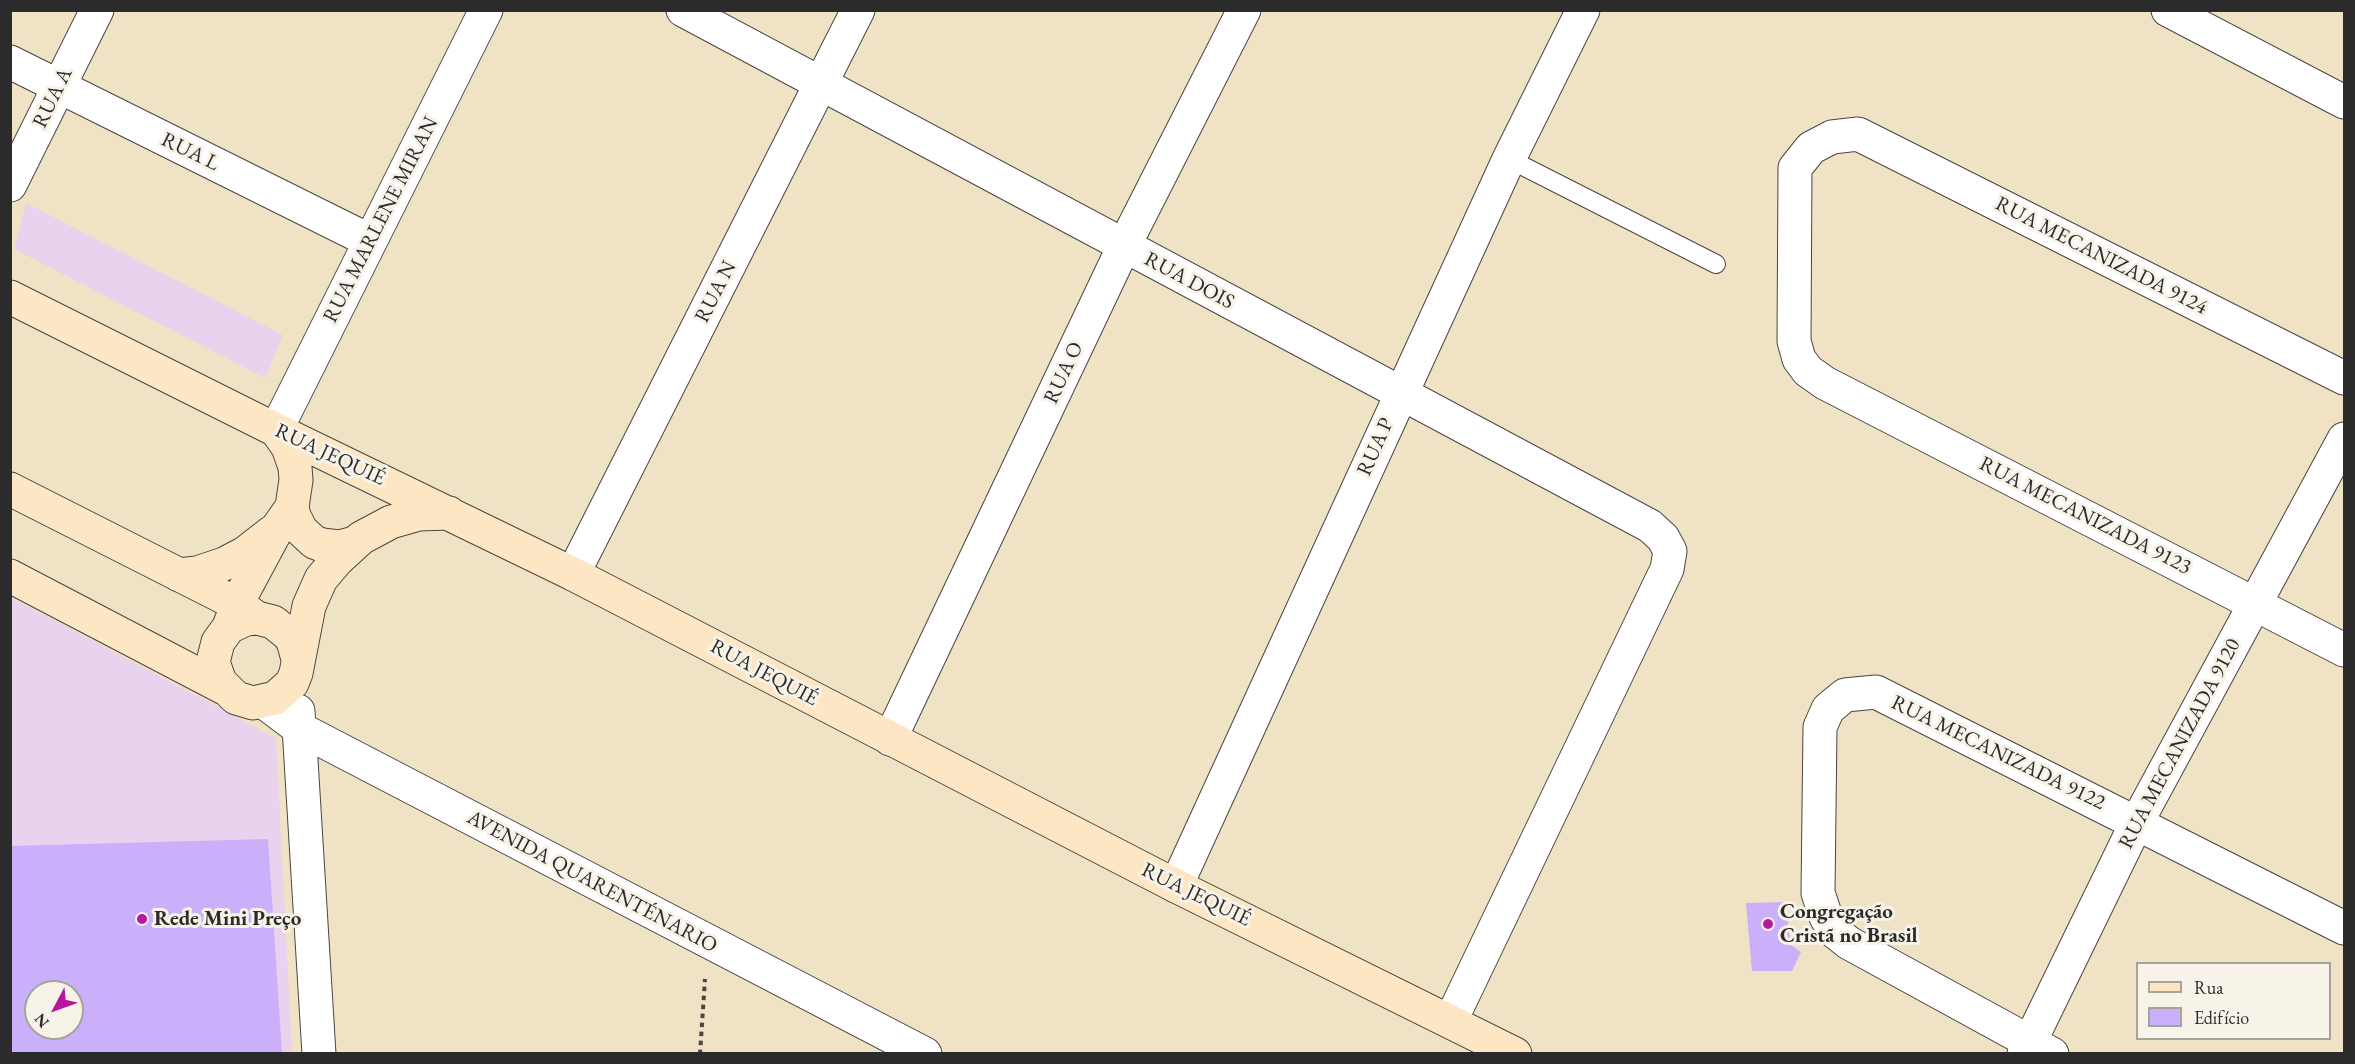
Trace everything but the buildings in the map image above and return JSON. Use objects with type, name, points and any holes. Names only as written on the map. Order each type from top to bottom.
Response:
[{"type":"main road","name":"RUA JEQUIÉ","points":[[10,297],[276,430],[573,574],[1176,886],[1515,1053]]},
{"type":"main road","points":[[179,575],[197,573],[224,564],[245,553],[289,508],[296,466],[288,447],[276,430]]},
{"type":"main road","points":[[331,462],[354,466],[372,484],[378,503],[374,523],[331,567],[316,590],[304,627],[292,683],[284,692],[242,697],[216,676],[214,656],[218,642],[249,618],[289,508],[305,474],[322,464],[331,462]]},
{"type":"main road","points":[[10,489],[179,575],[249,618],[288,634],[293,641],[297,666]]},
{"type":"main road","points":[[289,508],[297,524],[314,542],[330,547],[358,540],[402,518],[448,513]]},
{"type":"main road","name":"AVENIDA QUARENTÉNARIO","points":[[10,576],[242,697]]},
{"type":"street","name":"RUA A","points":[[10,185],[97,10]]},
{"type":"street","name":"RUA MARLENE MIRAN","points":[[276,430],[486,10]]},
{"type":"street","name":"RUA DOIS","points":[[683,10],[1650,526],[1663,538],[1670,551],[1667,569],[1451,1020]]},
{"type":"street","name":"RUA N","points":[[573,574],[858,10]]},
{"type":"street","name":"RUA O","points":[[890,740],[1124,246],[1244,10]]},
{"type":"street","name":"RUA P","points":[[1176,886],[1509,159],[1583,10]]},
{"type":"street","points":[[2168,10],[2344,102]]},
{"type":"street","name":"RUA L","points":[[10,62],[370,241]]},
{"type":"street","name":"RUA MECANIZADA 9124","points":[[1858,134],[2344,378]]},
{"type":"street","name":"RUA MECANIZADA 9123","points":[[1858,134],[1832,137],[1811,148],[1795,168],[1794,341],[1799,359],[1808,371],[1825,382],[2344,650]]},
{"type":"street","name":"RUA MECANIZADA 9120","points":[[2035,1050],[2137,822],[2344,439]]},
{"type":"street","points":[[297,666],[319,1053]]},
{"type":"street","name":"RUA MECANIZADA 9122","points":[[2035,1050],[1849,943],[1835,932],[1826,917],[1818,893],[1820,727],[1828,709],[1845,695],[1875,692],[2344,928]]},
{"type":"street","name":"AVENIDA QUARENTÉNARIO","points":[[242,697],[707,942],[926,1053]]},
{"type":"lane","points":[[1509,159],[1716,264]]},
{"type":"path","points":[[700,1053],[707,942]]},
{"type":"shaded area","points":[[26,203],[283,335],[265,378],[14,249]]},
{"type":"shaded area","name":"Rede Mini Preço","points":[[10,597],[276,738],[292,1053],[11,1053]]},
{"type":"place","name":"Rede Mini Preço","points":[[142,919]]},
{"type":"place","name":"Congregação Cristã no Brasil","points":[[1768,924]]}]
